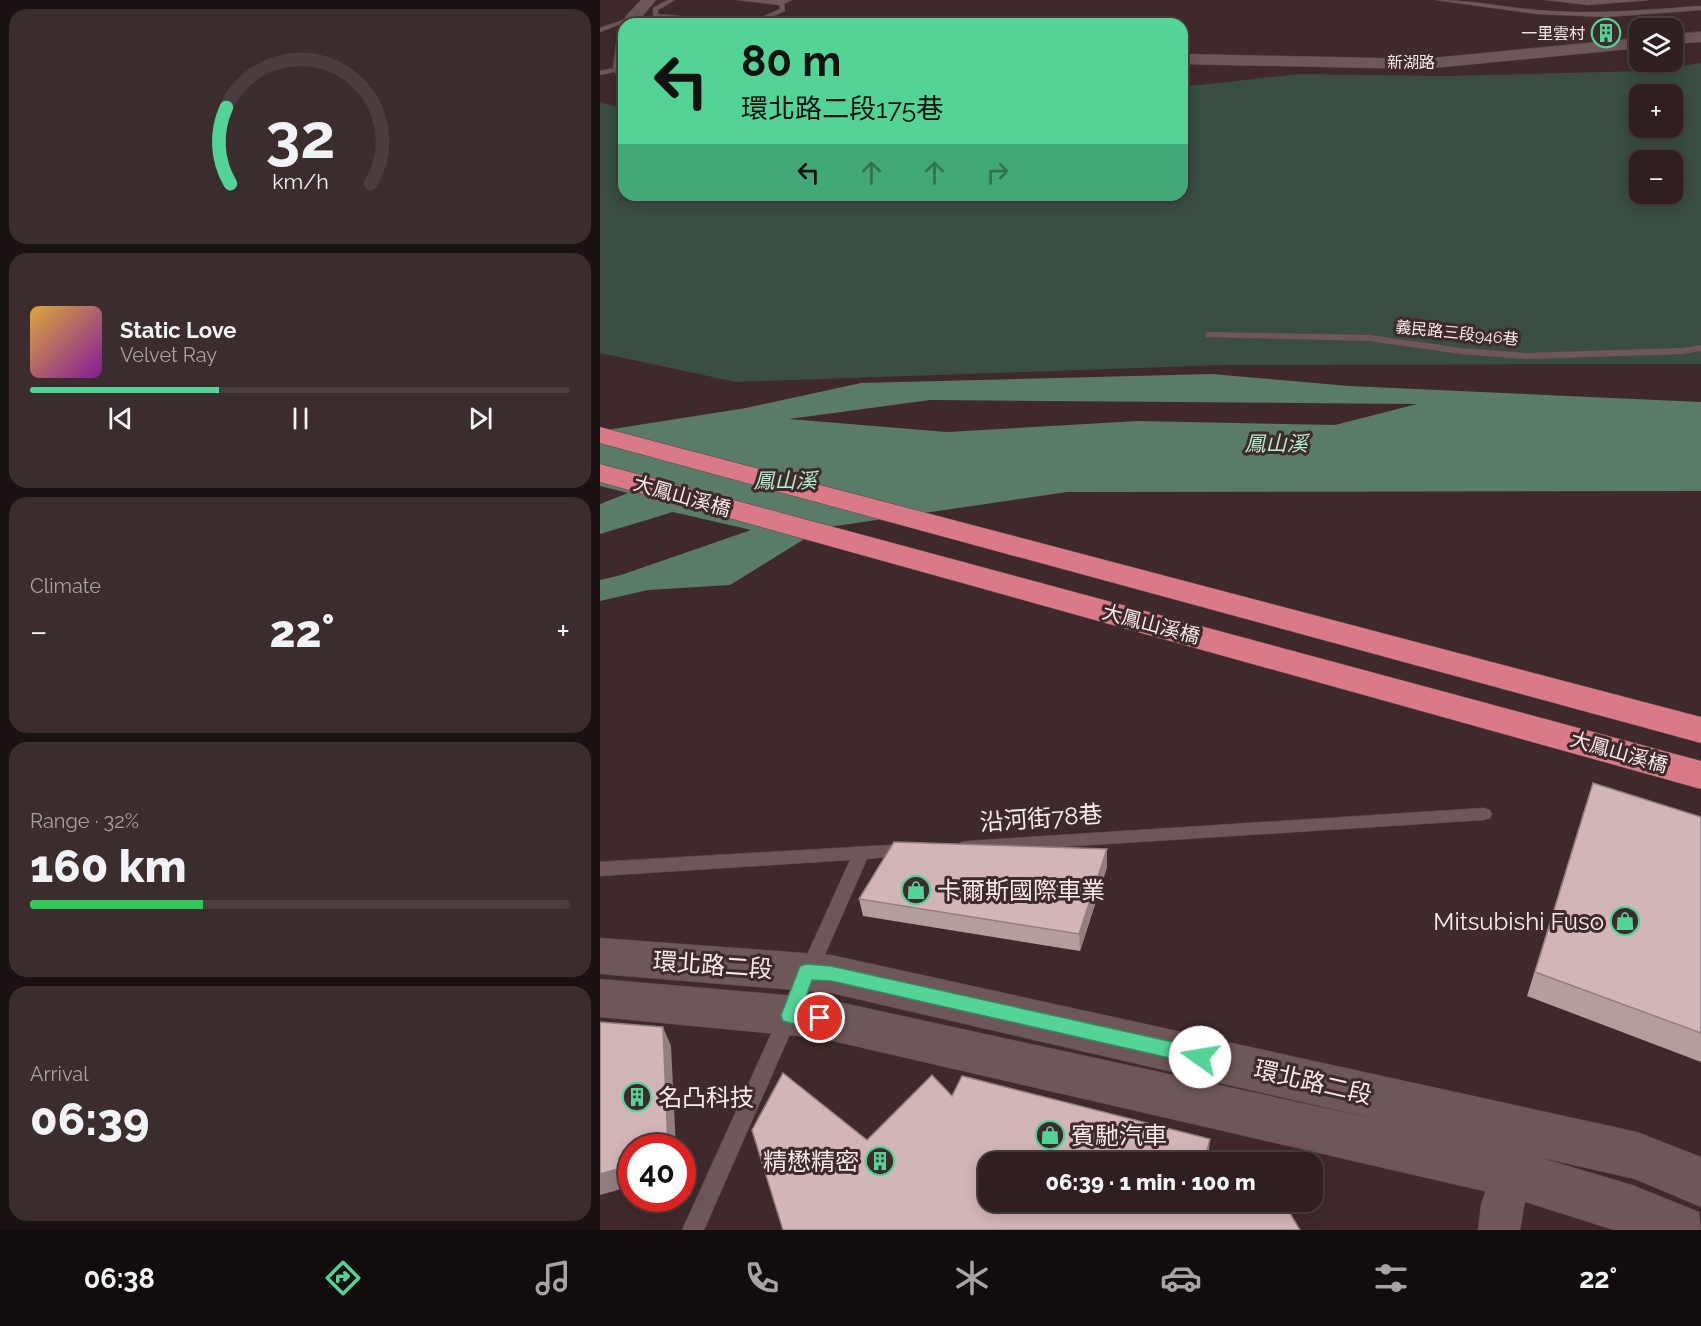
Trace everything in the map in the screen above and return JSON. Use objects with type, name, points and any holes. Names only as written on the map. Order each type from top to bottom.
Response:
[{"type":"highway","name":"大鳳山溪橋","points":[[600,435],[1701,730]]},
{"type":"highway","name":"大鳳山溪橋","points":[[600,473],[1538,729],[1701,776]]},
{"type":"street","points":[[633,18],[649,0]]},
{"type":"street","points":[[1683,38],[1701,37]]},
{"type":"street","name":"新湖路","points":[[1188,59],[1422,64],[1629,44]]},
{"type":"street","name":"環北路二段","points":[[600,956],[831,974],[1637,1155],[1701,1182]]},
{"type":"street","name":"環北路二段","points":[[600,998],[820,1018],[1510,1173],[1632,1210],[1681,1230]]},
{"type":"street","points":[[1499,1230],[1510,1173]]},
{"type":"lane","points":[[672,0],[656,9],[655,16],[678,18]]},
{"type":"lane","points":[[740,0],[781,3],[789,0]]},
{"type":"lane","points":[[1439,0],[1537,12],[1606,15],[1701,8]]},
{"type":"lane","points":[[1549,0],[1588,3],[1646,0]]},
{"type":"lane","points":[[765,18],[783,10],[781,3]]},
{"type":"lane","points":[[600,30],[618,25]]},
{"type":"lane","points":[[600,73],[618,72]]},
{"type":"lane","name":"義民路三段946巷","points":[[1210,335],[1369,338],[1461,351],[1526,356],[1683,351],[1701,348]]},
{"type":"lane","name":"沿河街78巷","points":[[951,848],[1484,814]]},
{"type":"lane","points":[[600,869],[917,850]]},
{"type":"lane","points":[[693,1230],[790,1015],[806,972],[861,853]]},
{"type":"shaded area","points":[[1701,63],[1701,364],[1226,365],[736,382],[600,353],[600,102],[618,107],[618,201],[1188,201],[1188,86],[1300,74],[1445,76],[1683,72],[1683,65]]},
{"type":"water","name":"鳳山溪","points":[[1212,374],[1349,386],[1701,402],[1701,491],[1067,492],[822,528],[730,585],[648,590],[600,601],[600,580],[621,575],[751,530],[673,512],[600,534],[600,504],[628,493],[600,486],[600,431],[746,408],[861,383]],"holes":[[[930,400],[1417,404],[1335,425],[1138,421],[947,432],[789,419]]]},
{"type":"building","name":"Mitsubishi Fuso","points":[[1593,783],[1701,817],[1701,1033],[1535,972]]},
{"type":"building","points":[[894,842],[1107,849],[1079,934],[859,899]]},
{"type":"building","name":"名凸科技","points":[[600,1022],[663,1027],[667,1134],[618,1134],[618,1169],[600,1174]]},
{"type":"building","points":[[783,1073],[867,1140],[932,1075],[952,1096],[962,1076],[1210,1139],[1207,1152],[978,1152],[978,1212],[1289,1212],[1300,1230],[783,1230],[752,1130]]},
{"type":"place","name":"一里雲村","points":[[1606,33]]},
{"type":"place","name":"卡爾斯國際車業","points":[[916,890]]},
{"type":"place","name":"Mitsubishi Fuso","points":[[1625,921]]},
{"type":"place","name":"名凸科技","points":[[637,1097]]},
{"type":"place","name":"賓馳汽車","points":[[1050,1135]]},
{"type":"place","name":"精懋精密","points":[[880,1161]]},
{"type":"route","points":[[820,1018],[790,1015],[806,972],[831,974],[1200,1057]]}]
